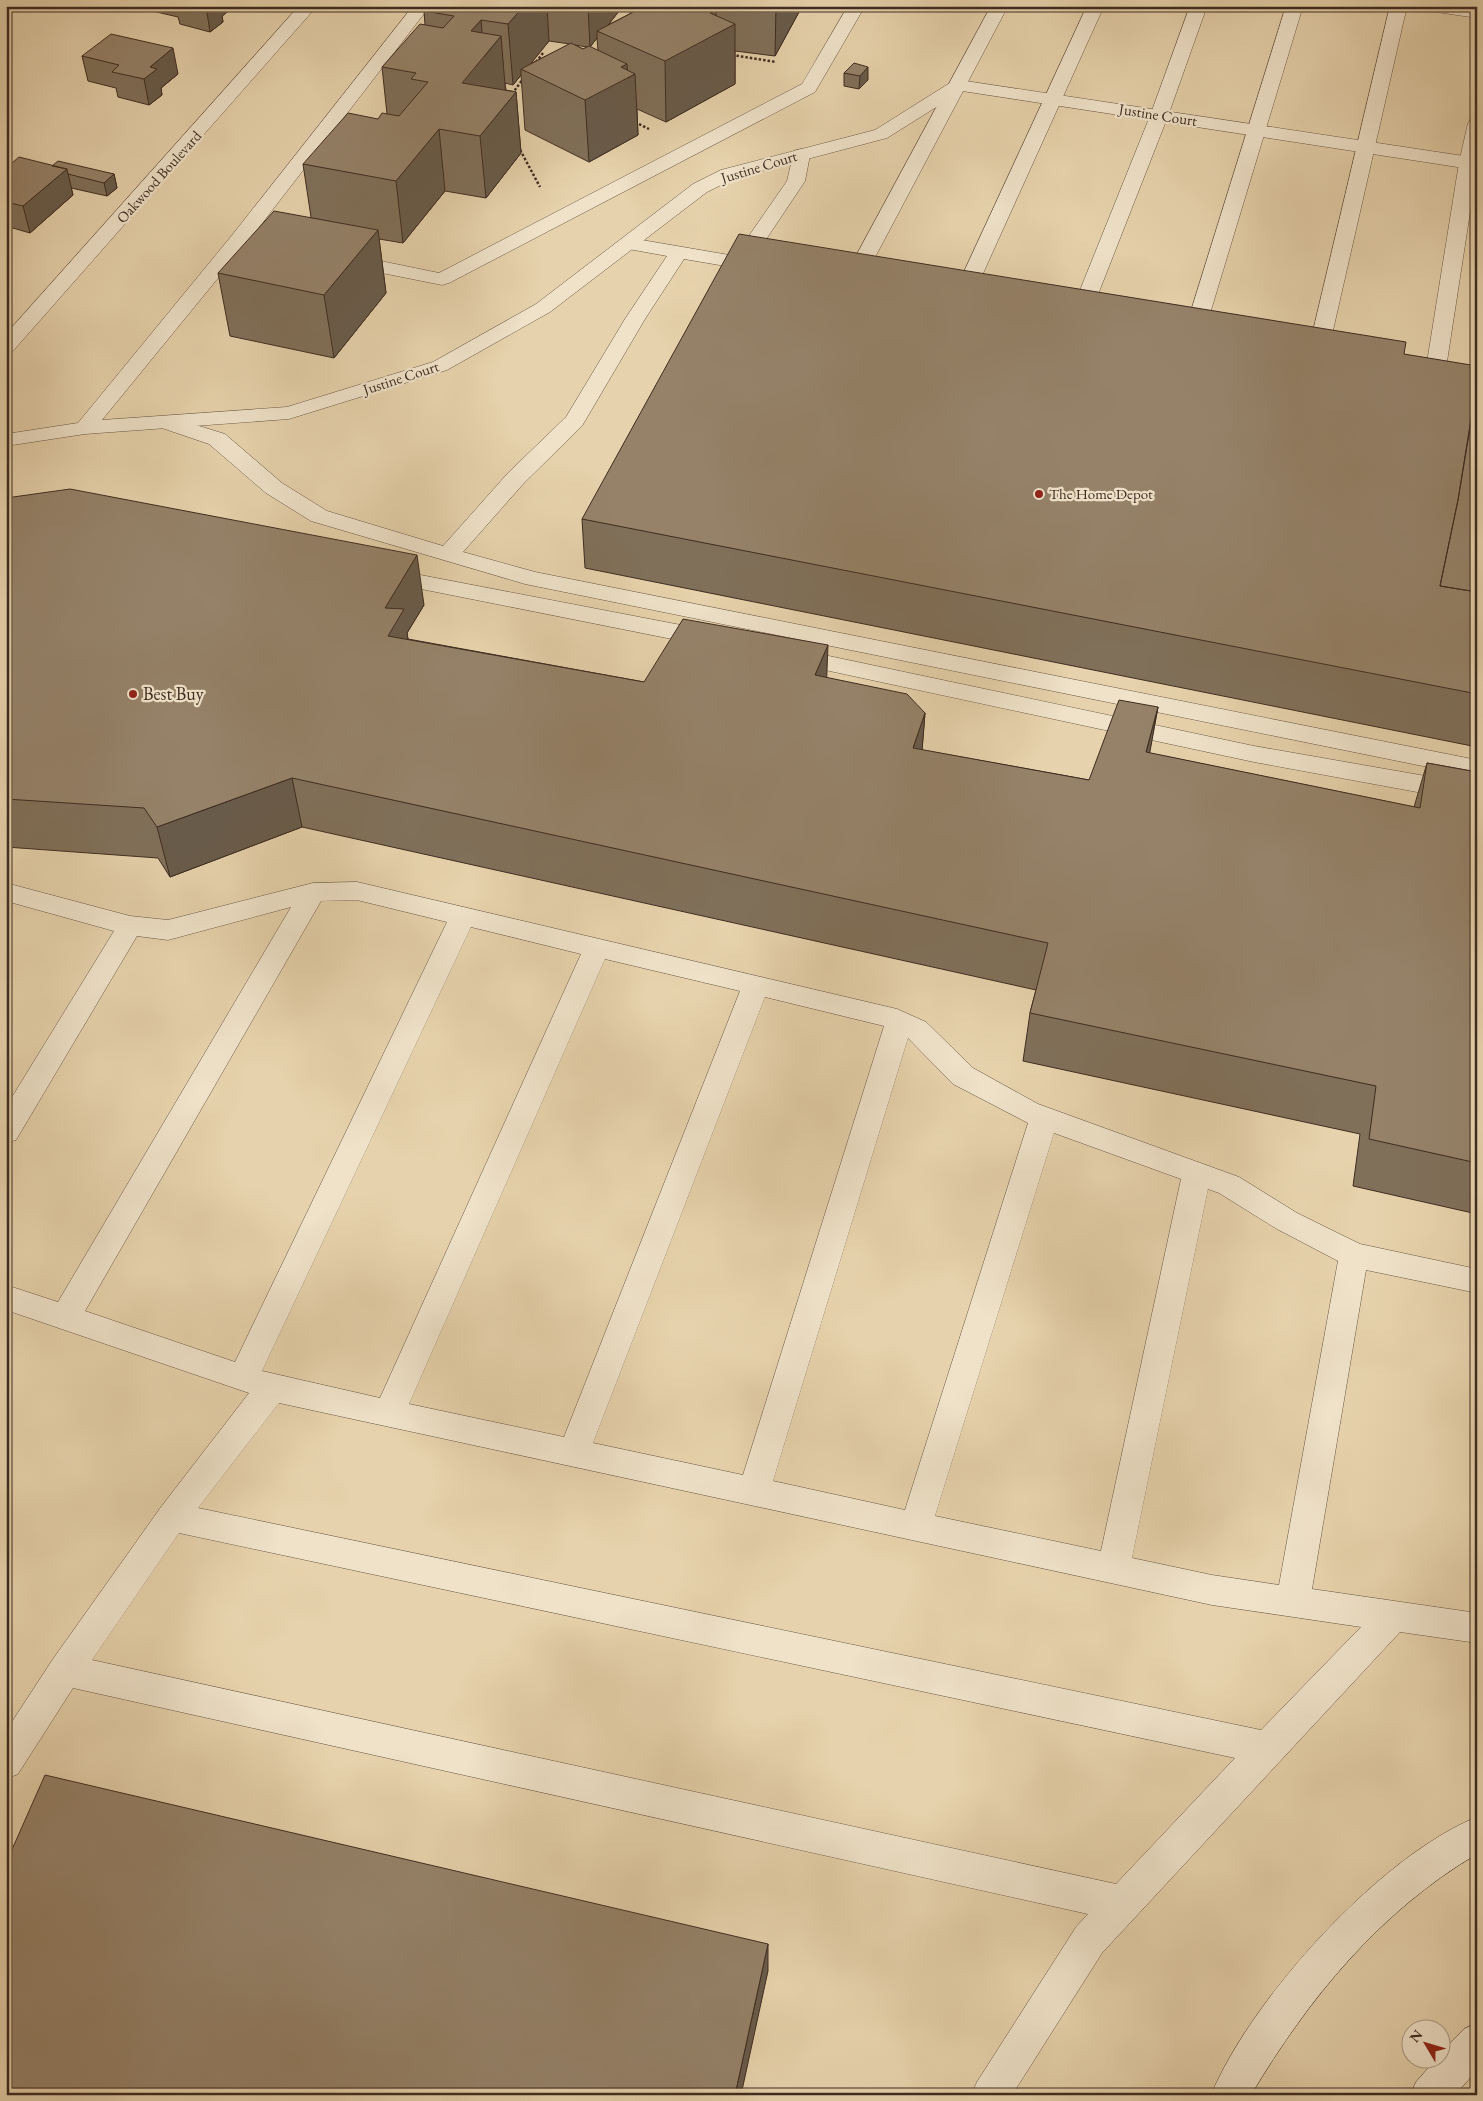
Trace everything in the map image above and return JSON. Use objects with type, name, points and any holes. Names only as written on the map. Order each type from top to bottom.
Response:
[{"type":"street","name":"Oakwood Boulevard","points":[[6,347],[309,6]]},
{"type":"street","points":[[85,428],[240,238],[422,6]]},
{"type":"street","points":[[327,255],[442,279],[809,88],[857,6]]},
{"type":"street","points":[[852,282],[1000,6]]},
{"type":"street","points":[[962,300],[1096,6]]},
{"type":"street","points":[[1078,320],[1159,116],[1199,6]]},
{"type":"street","points":[[1192,340],[1295,6]]},
{"type":"street","points":[[1316,361],[1399,6]]},
{"type":"street","points":[[1430,6],[1477,13]]},
{"type":"street","name":"Justine Court","points":[[6,440],[85,428],[289,413],[440,366],[543,308],[630,244],[700,188],[728,174],[882,134],[959,85],[1472,163]]},
{"type":"street","points":[[1434,381],[1472,163],[1477,123]]},
{"type":"street","points":[[740,263],[796,181],[801,155]]},
{"type":"street","points":[[240,238],[308,252]]},
{"type":"street","points":[[630,244],[778,269]]},
{"type":"street","points":[[448,555],[516,478],[574,421],[635,319],[679,252]]},
{"type":"street","points":[[167,422],[217,439],[274,488],[318,516],[534,579],[1477,769]]},
{"type":"street","points":[[364,571],[734,644]]},
{"type":"street","points":[[773,652],[1254,754],[1477,794]]},
{"type":"street","points":[[10,899],[130,926],[168,930],[312,892],[357,891],[887,1016],[916,1029],[963,1076],[1028,1112],[1229,1185],[1287,1221],[1354,1255],[1477,1282]]},
{"type":"street","points":[[65,1318],[312,892]]},
{"type":"street","points":[[6,1762],[65,1670],[172,1517],[257,1383],[463,916]]},
{"type":"street","points":[[6,1132],[130,926]]},
{"type":"street","points":[[389,1413],[597,948]]},
{"type":"street","points":[[573,1453],[756,985]]},
{"type":"street","points":[[754,1492],[899,1021]]},
{"type":"street","points":[[916,1526],[1044,1118]]},
{"type":"street","points":[[1114,1568],[1197,1173]]},
{"type":"street","points":[[1294,1601],[1354,1255]]},
{"type":"street","points":[[6,1298],[257,1383],[389,1413],[1212,1590],[1477,1628]]},
{"type":"street","points":[[172,1517],[1268,1748]]},
{"type":"street","points":[[990,2095],[1089,1940],[1393,1616]]},
{"type":"street","points":[[65,1670],[1123,1904]]},
{"type":"street","points":[[1230,2095],[1290,2000],[1331,1953],[1424,1867],[1477,1834]]},
{"type":"street","points":[[1429,2095],[1477,2042]]},
{"type":"path","points":[[626,23],[634,6]]},
{"type":"path","points":[[534,65],[543,53]]},
{"type":"path","points":[[730,55],[776,62]]},
{"type":"path","points":[[509,98],[525,77]]},
{"type":"path","points":[[626,118],[653,131]]},
{"type":"path","points":[[515,145],[519,147],[542,190]]},
{"type":"building","points":[[428,6],[524,6],[508,24],[481,20],[471,31],[501,36],[462,83],[516,92],[480,136],[439,129],[396,181],[303,164],[348,113],[378,119],[382,113],[399,116],[428,82],[411,79],[416,73],[382,67],[420,24],[443,28],[454,16],[424,11]]},
{"type":"building","points":[[645,6],[708,6],[716,10],[710,13],[735,24],[665,61],[597,31]]},
{"type":"building","points":[[111,34],[173,48],[150,67],[157,69],[144,79],[112,72],[119,65],[82,56]]},
{"type":"building","points":[[571,43],[583,49],[589,46],[627,64],[621,67],[635,74],[585,100],[521,69]]},
{"type":"building","points":[[854,63],[868,67],[860,76],[844,73]]},
{"type":"building","points":[[19,157],[67,169],[23,206],[6,202],[6,168]]},
{"type":"building","points":[[58,161],[114,174],[104,183],[68,174],[67,169],[52,166]]},
{"type":"building","points":[[274,211],[378,230],[324,295],[218,273]]},
{"type":"building","name":"The Home Depot","points":[[739,234],[1406,342],[1404,354],[1477,366],[1477,386],[1458,500],[1440,586],[1477,592],[1477,694],[582,519]]},
{"type":"building","points":[[1474,400],[1477,400],[1477,592],[1440,586],[1458,500]]},
{"type":"building","points":[[70,489],[417,555],[385,608],[404,609],[388,636],[644,682],[683,619],[828,645],[815,675],[907,694],[925,713],[913,748],[1089,780],[1119,700],[1158,707],[1146,752],[1420,808],[1427,763],[1477,772],[1477,1163],[1369,1139],[1376,1086],[1030,1013],[1048,943],[292,778],[157,827],[144,808],[6,799],[6,498]]},
{"type":"building","points":[[45,1775],[768,1944],[735,2095],[6,2095],[6,1863]]},
{"type":"place","name":"The Home Depot","points":[[1039,494]]},
{"type":"place","name":"Best Buy","points":[[133,694]]}]
